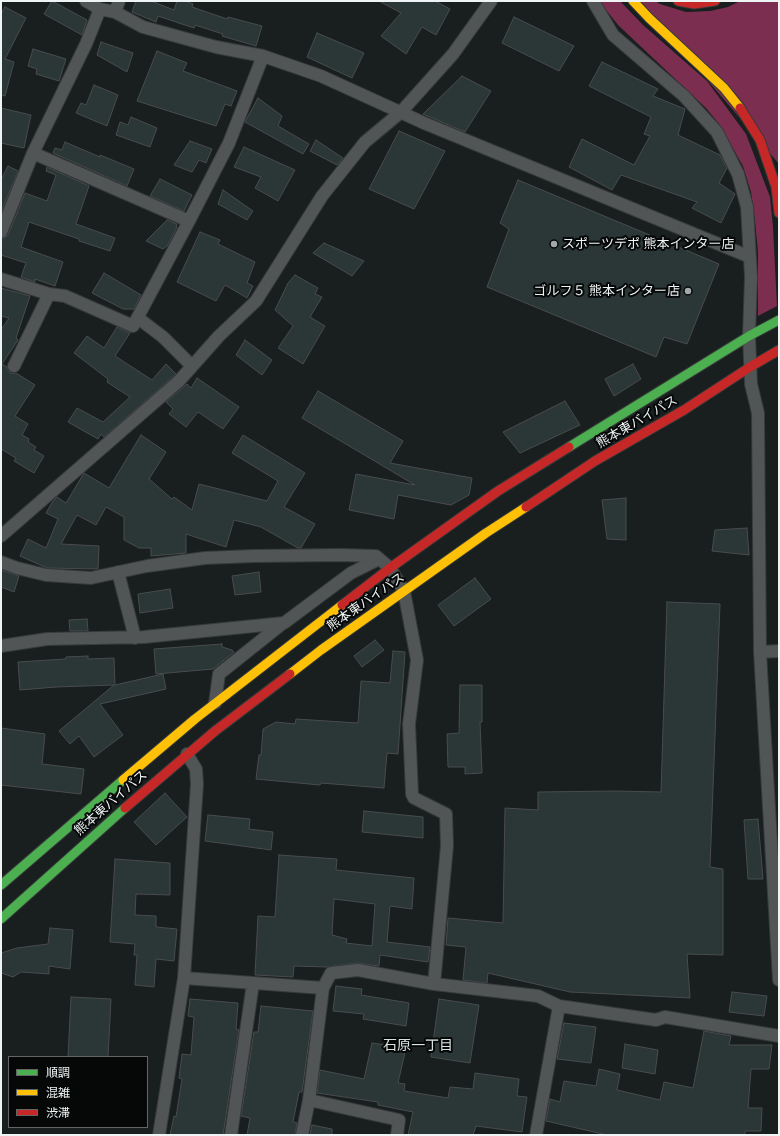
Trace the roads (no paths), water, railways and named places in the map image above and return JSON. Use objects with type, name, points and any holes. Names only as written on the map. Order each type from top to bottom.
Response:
[{"type":"highway","points":[[633,1],[649,18],[724,88],[736,102],[760,140],[776,187],[779,213]]},
{"type":"highway","points":[[678,1],[694,4],[715,1]]},
{"type":"highway","name":"熊本東バイパス","points":[[1,885],[161,747],[215,703],[390,568],[498,491],[749,336],[779,320]]},
{"type":"highway","name":"熊本東バイパス","points":[[1,919],[114,817],[187,754],[321,650],[486,533],[595,461],[684,410],[750,366],[779,350]]},
{"type":"street","points":[[86,1],[100,9],[115,12],[143,27],[216,47],[263,56],[321,76],[424,123],[750,257]]},
{"type":"street","points":[[115,12],[120,1]]},
{"type":"street","points":[[1,536],[179,381],[219,336],[256,301],[322,196],[365,142],[401,112],[453,54],[491,1]]},
{"type":"street","points":[[593,1],[613,35],[684,96],[717,132],[738,174],[747,207],[751,277],[749,336],[750,366],[751,384],[758,413],[760,652],[779,980]]},
{"type":"street","points":[[1,232],[33,153],[86,44],[100,9]]},
{"type":"street","points":[[1,279],[49,294],[65,296],[133,326],[229,143],[263,56]]},
{"type":"street","points":[[33,153],[189,221]]},
{"type":"street","points":[[14,366],[49,294]]},
{"type":"street","points":[[138,318],[163,337],[192,366]]},
{"type":"street","points":[[1,562],[17,568],[46,575],[91,578],[147,566],[205,558],[340,555],[376,556],[390,568],[404,591],[417,660],[408,724],[412,794],[414,798],[446,814],[447,846],[434,984]]},
{"type":"street","points":[[215,703],[219,674],[351,573],[379,559]]},
{"type":"street","points":[[118,572],[135,638]]},
{"type":"street","points":[[1,646],[47,639],[135,638],[284,623]]},
{"type":"street","points":[[760,652],[779,651]]},
{"type":"street","points":[[159,1135],[184,978],[196,784],[196,769],[187,754]]},
{"type":"street","points":[[302,1135],[309,1100],[323,988],[331,973],[358,970],[434,984],[538,996],[559,1006],[656,1020],[664,1017],[779,1036]]},
{"type":"street","points":[[184,978],[323,988]]},
{"type":"street","points":[[231,1135],[254,984]]},
{"type":"street","points":[[536,1135],[559,1006]]},
{"type":"street","points":[[309,1100],[400,1120],[397,1135]]},
{"type":"place","name":"スポーツデポ 熊本インター店","points":[[554,244]]},
{"type":"place","name":"ゴルフ５ 熊本インター店","points":[[688,291]]},
{"type":"district","name":"石原一丁目","points":[[418,1046]]}]
